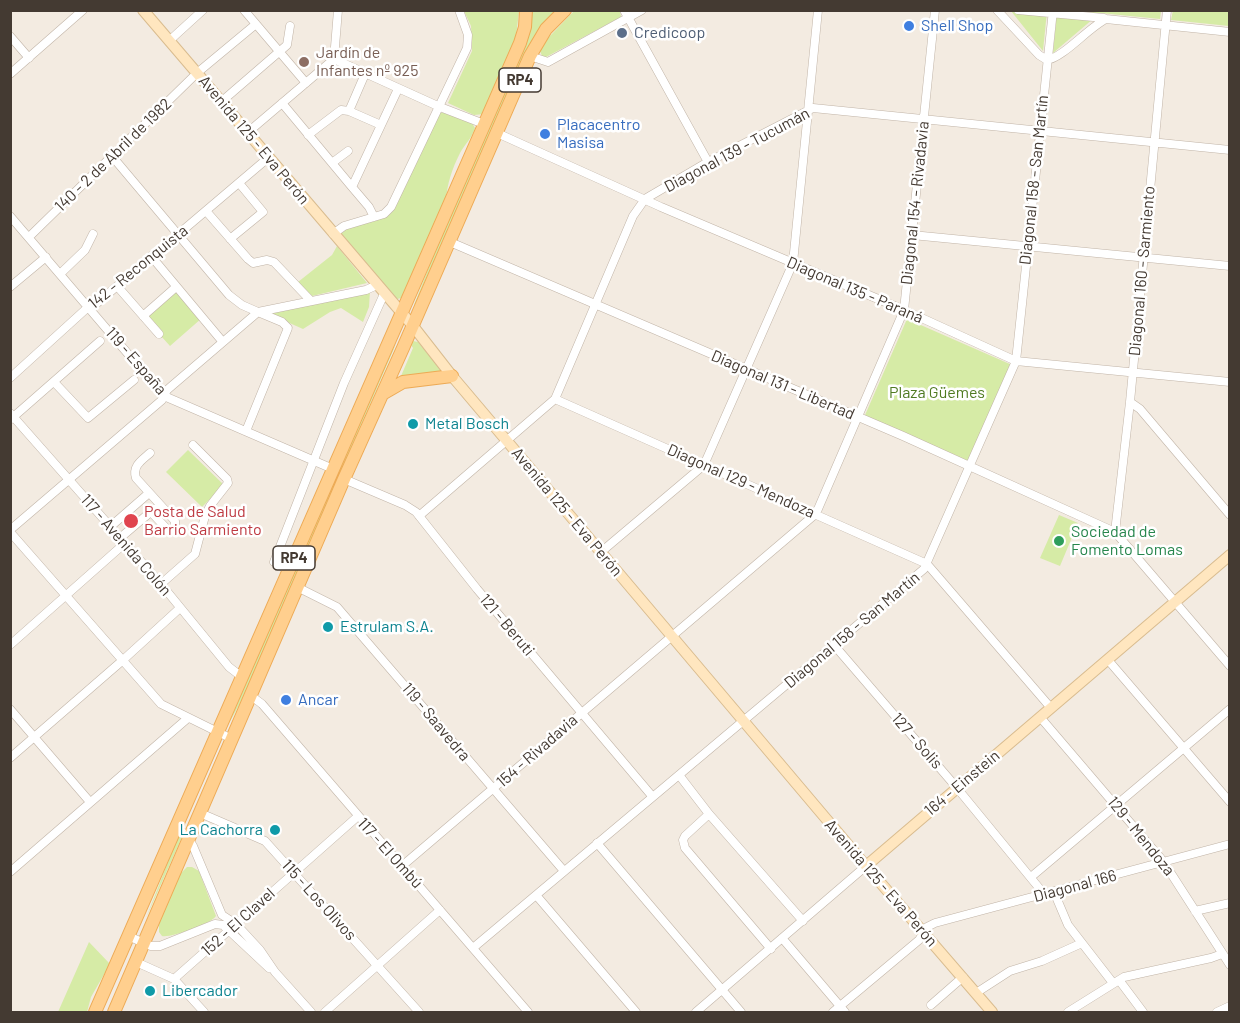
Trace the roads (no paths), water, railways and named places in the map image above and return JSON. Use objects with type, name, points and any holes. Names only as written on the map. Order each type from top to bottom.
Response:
[{"type":"main road","name":"RP4","points":[[95,1012],[524,34],[526,10]]},
{"type":"main road","name":"RP4","points":[[114,1012],[530,56],[546,29],[565,10]]},
{"type":"main road","points":[[383,394],[403,382],[452,376]]},
{"type":"street","points":[[10,74],[83,10]]},
{"type":"street","points":[[169,41],[203,10]]},
{"type":"street","points":[[244,10],[306,83]]},
{"type":"street","points":[[247,133],[334,59],[338,10]]},
{"type":"street","points":[[333,234],[344,226],[388,212],[391,207],[468,44],[468,34],[459,10]]},
{"type":"street","points":[[530,56],[548,62],[627,14],[642,10]]},
{"type":"street","points":[[601,552],[704,465],[793,263],[818,10]]},
{"type":"street","name":"Diagonal 154 - Rivadavia","points":[[673,636],[815,513],[904,310],[935,10]]},
{"type":"street","points":[[997,10],[1040,56],[1047,60],[1056,56],[1096,23],[1106,19]]},
{"type":"street","points":[[1018,10],[1230,32]]},
{"type":"street","name":"Diagonal 160 - Sarmiento","points":[[1115,532],[1133,372],[1167,10]]},
{"type":"street","name":"Avenida 125 - Eva Perón","points":[[145,11],[413,326],[452,376],[866,866],[992,1012]]},
{"type":"street","name":"Diagonal 158 - San Martín","points":[[473,948],[743,719],[922,572],[927,564],[1016,361],[1026,247],[1053,12]]},
{"type":"street","points":[[627,14],[708,162]]},
{"type":"street","name":"140 - 2 de Abril de 1982","points":[[29,237],[197,73],[256,24]]},
{"type":"street","points":[[221,102],[279,52],[288,42],[290,26]]},
{"type":"street","points":[[10,36],[29,58]]},
{"type":"street","points":[[334,59],[365,75],[483,124]]},
{"type":"street","points":[[349,111],[365,75]]},
{"type":"street","points":[[352,187],[398,89]]},
{"type":"street","points":[[282,103],[369,207],[374,217]]},
{"type":"street","name":"Diagonal 139 - Tucumán","points":[[419,516],[555,399],[633,216],[645,199],[708,162],[808,109],[1230,150]]},
{"type":"street","points":[[308,135],[341,110],[349,111],[381,125]]},
{"type":"street","name":"Diagonal 135 - Paraná","points":[[497,133],[1016,361],[1230,382]]},
{"type":"street","points":[[332,163],[348,151]]},
{"type":"street","points":[[111,156],[229,295],[242,305],[282,322],[288,328],[246,431]]},
{"type":"street","name":"142 - Reconquista","points":[[10,378],[89,307],[179,235],[268,158]]},
{"type":"street","points":[[230,239],[263,212],[239,183]]},
{"type":"street","points":[[206,211],[253,263],[267,260],[274,262],[310,301]]},
{"type":"street","name":"119 - España","points":[[10,216],[14,226],[29,237],[164,396],[333,469]]},
{"type":"street","points":[[60,274],[82,253],[93,234]]},
{"type":"street","points":[[912,235],[1230,266]]},
{"type":"street","name":"Diagonal 131 - Libertad","points":[[450,242],[971,467],[1115,532]]},
{"type":"street","points":[[151,256],[222,341]]},
{"type":"street","points":[[10,286],[46,257]]},
{"type":"street","points":[[117,286],[159,334]]},
{"type":"street","points":[[143,316],[176,287]]},
{"type":"street","points":[[232,739],[161,704],[10,531],[162,400],[167,390],[258,312],[381,289],[274,562],[289,570]]},
{"type":"street","points":[[12,416],[100,340]]},
{"type":"street","points":[[54,382],[88,418],[134,380]]},
{"type":"street","name":"Diagonal 129 - Mendoza","points":[[555,399],[927,564]]},
{"type":"street","points":[[1130,402],[1140,409],[1230,515]]},
{"type":"street","name":"117 - Avenida Colón","points":[[12,416],[161,584],[229,667],[242,677]]},
{"type":"street","points":[[161,584],[195,554],[205,516],[228,483],[227,479],[193,445]]},
{"type":"street","points":[[150,453],[134,469],[136,478],[176,522],[174,529],[167,529],[151,512]]},
{"type":"street","name":"121 - Beruti","points":[[344,479],[405,505],[419,516],[477,589],[652,796]]},
{"type":"street","points":[[110,527],[149,493]]},
{"type":"street","points":[[10,645],[66,597],[160,505]]},
{"type":"street","points":[[1115,532],[1230,666]]},
{"type":"street","name":"164 - Einstein","points":[[696,1012],[1230,555]]},
{"type":"street","points":[[927,564],[1051,708]]},
{"type":"street","name":"119 - Saavedra","points":[[297,587],[338,607],[564,871]]},
{"type":"street","points":[[10,758],[180,608]]},
{"type":"street","name":"154 - Rivadavia","points":[[402,866],[673,636]]},
{"type":"street","name":"127 - Solis","points":[[834,645],[957,788],[1044,894]]},
{"type":"street","points":[[1108,660],[1230,802]]},
{"type":"street","name":"117 - El Ombú","points":[[250,695],[262,704],[357,817],[528,1012]]},
{"type":"street","points":[[10,709],[90,802]]},
{"type":"street","points":[[1031,877],[1230,709]]},
{"type":"street","name":"129 - Mendoza","points":[[1041,717],[1163,861],[1230,964]]},
{"type":"street","points":[[10,872],[188,718]]},
{"type":"street","points":[[679,775],[710,814],[804,921]]},
{"type":"street","name":"115 - Los Olivos","points":[[200,813],[265,841],[419,1012]]},
{"type":"street","points":[[710,814],[685,836],[683,840],[685,848],[771,949]]},
{"type":"street","name":"152 - El Clavel","points":[[174,979],[357,817]]},
{"type":"street","points":[[175,828],[189,839],[219,911],[258,959],[275,972],[311,1012]]},
{"type":"street","points":[[597,843],[741,1012]]},
{"type":"street","name":"Diagonal 166","points":[[839,1011],[919,940],[927,927],[941,921],[1230,844]]},
{"type":"street","points":[[1054,892],[1065,918],[1082,943],[1143,1012]]},
{"type":"street","points":[[537,895],[636,1012]]},
{"type":"street","points":[[1195,911],[1230,903]]},
{"type":"street","points":[[325,1012],[440,910]]},
{"type":"street","points":[[128,936],[144,943],[160,946],[215,924],[233,927]]},
{"type":"street","points":[[783,938],[839,1011]]},
{"type":"street","points":[[976,993],[1010,971],[1042,961],[1082,943]]},
{"type":"street","points":[[1068,1012],[1116,981],[1222,954]]},
{"type":"street","points":[[136,962],[174,979],[204,1012]]},
{"type":"street","points":[[931,1005],[963,977]]},
{"type":"street","points":[[1217,1012],[1230,1006]]},
{"type":"place","name":"Shell Shop","points":[[909,26]]},
{"type":"place","name":"Credicoop","points":[[622,33]]},
{"type":"place","name":"Jardín de Infantes nº 925","points":[[304,62]]},
{"type":"place","name":"Placacentro Masisa","points":[[545,134]]},
{"type":"place","name":"Metal Bosch","points":[[413,424]]},
{"type":"place","name":"Posta de Salud Barrio Sarmiento","points":[[131,521]]},
{"type":"place","name":"Sociedad de Fomento Lomas","points":[[1059,541]]},
{"type":"place","name":"Estrulam S.A.","points":[[328,627]]},
{"type":"place","name":"Ancar","points":[[286,700]]},
{"type":"place","name":"La Cachorra","points":[[275,830]]},
{"type":"place","name":"Libercador","points":[[150,991]]},
{"type":"park label","name":"Plaza Güemes","points":[[937,393]]}]
